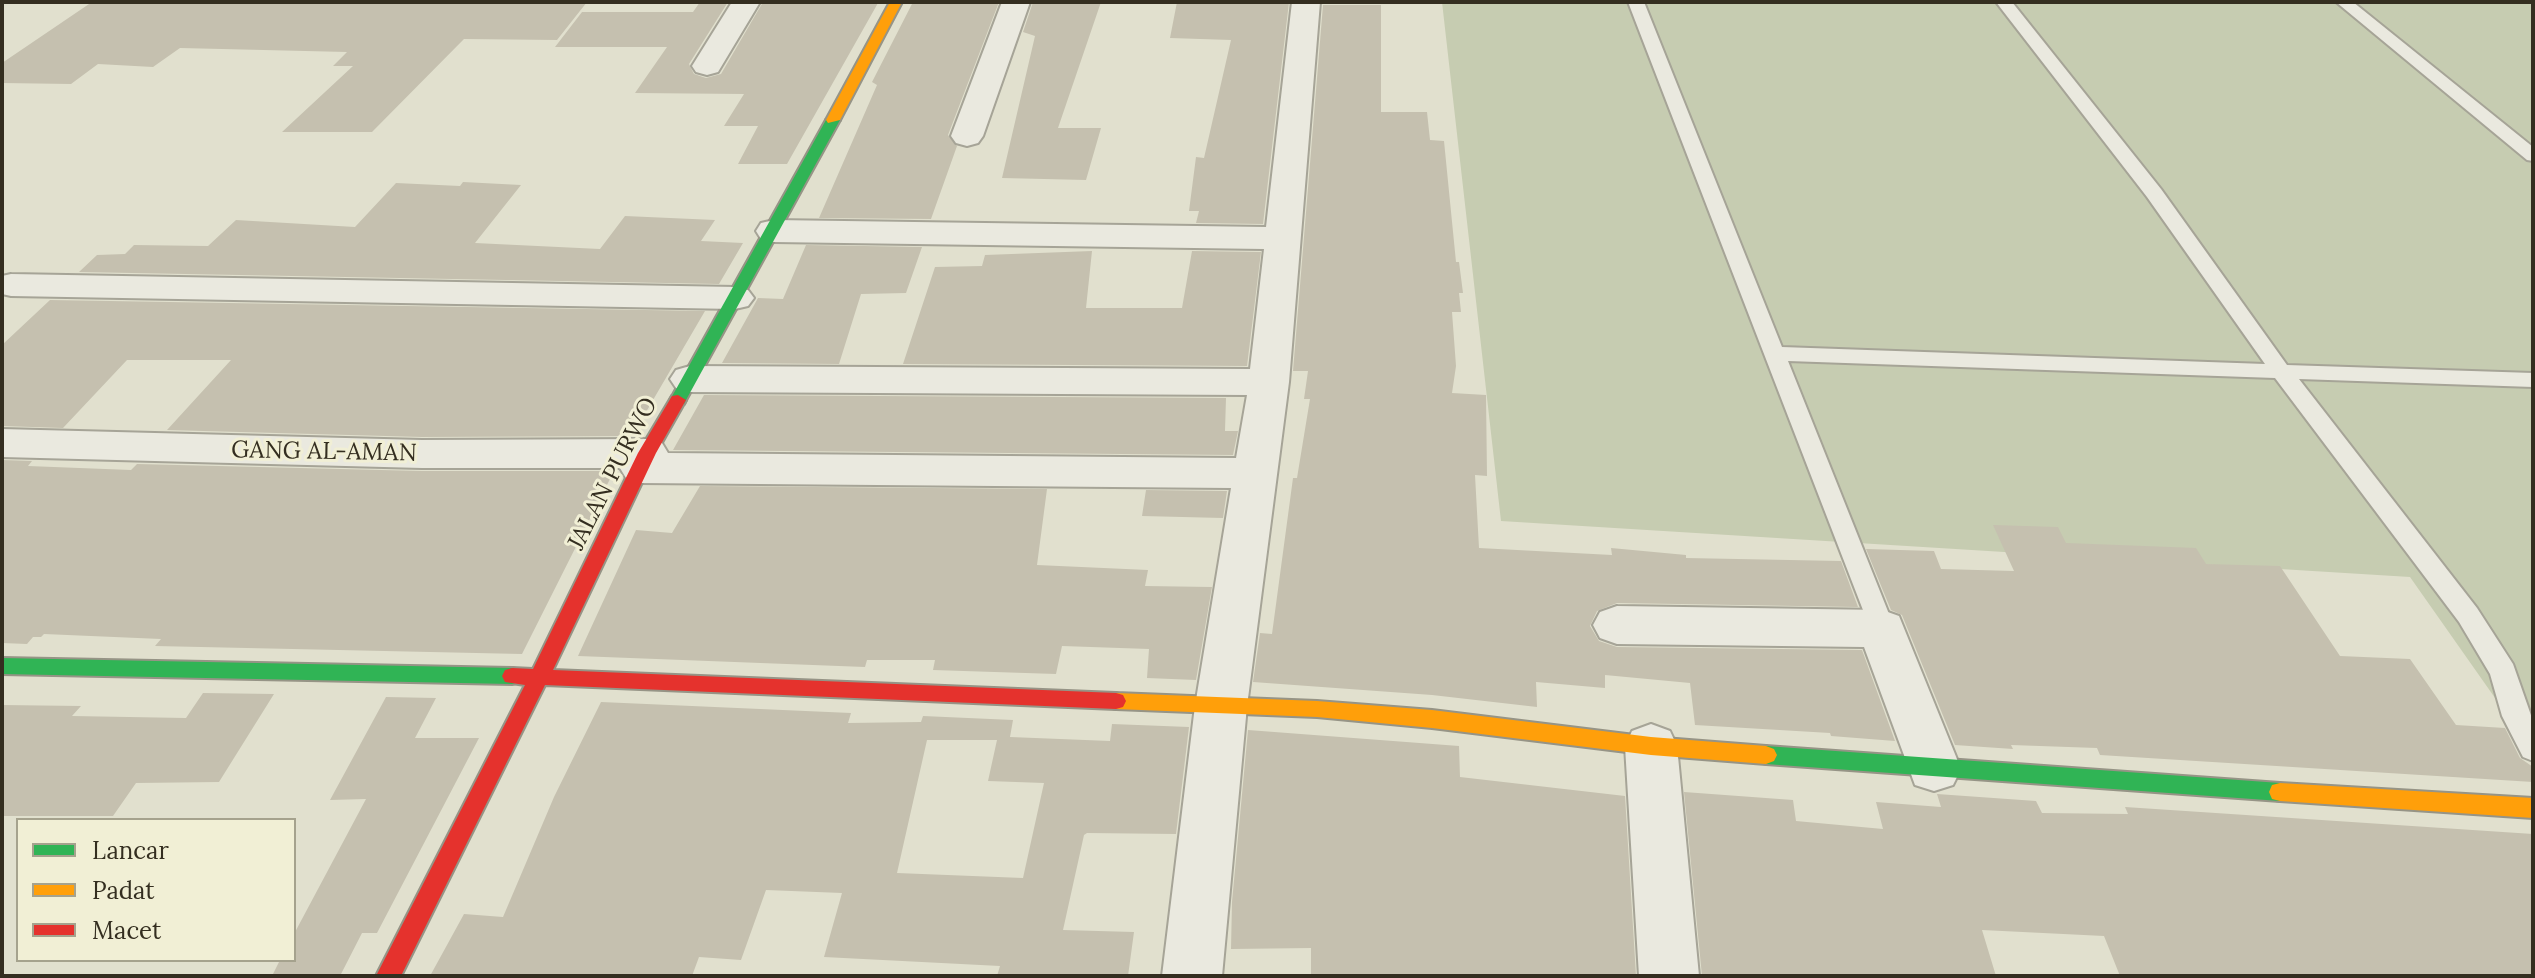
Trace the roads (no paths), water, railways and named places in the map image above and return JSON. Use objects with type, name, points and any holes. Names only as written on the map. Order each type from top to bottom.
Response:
[{"type":"street","points":[[707,66],[746,2]]},
{"type":"street","name":"JALAN PURWO","points":[[388,976],[644,461],[774,231],[896,2]]},
{"type":"street","points":[[967,136],[1016,2]]},
{"type":"street","points":[[1192,976],[1221,706],[1253,473],[1269,382],[1306,2]]},
{"type":"street","points":[[774,231],[1281,238]]},
{"type":"street","points":[[11,285],[735,298]]},
{"type":"street","points":[[690,379],[1269,382]]},
{"type":"street","name":"GANG AL-AMAN","points":[[2,443],[644,461],[1253,473]]},
{"type":"street","points":[[1617,625],[1882,629],[1934,769]]},
{"type":"street","points":[[2,666],[539,677],[1402,716],[1651,746],[1934,769],[2533,808]]},
{"type":"street","points":[[1651,746],[1669,976]]},
{"type":"lane","points":[[1636,2],[1882,629]]},
{"type":"lane","points":[[2004,2],[2154,193],[2280,370],[2468,615],[2503,672],[2516,716],[2533,749]]},
{"type":"lane","points":[[2344,2],[2533,156]]},
{"type":"lane","points":[[1775,354],[2533,380]]}]
